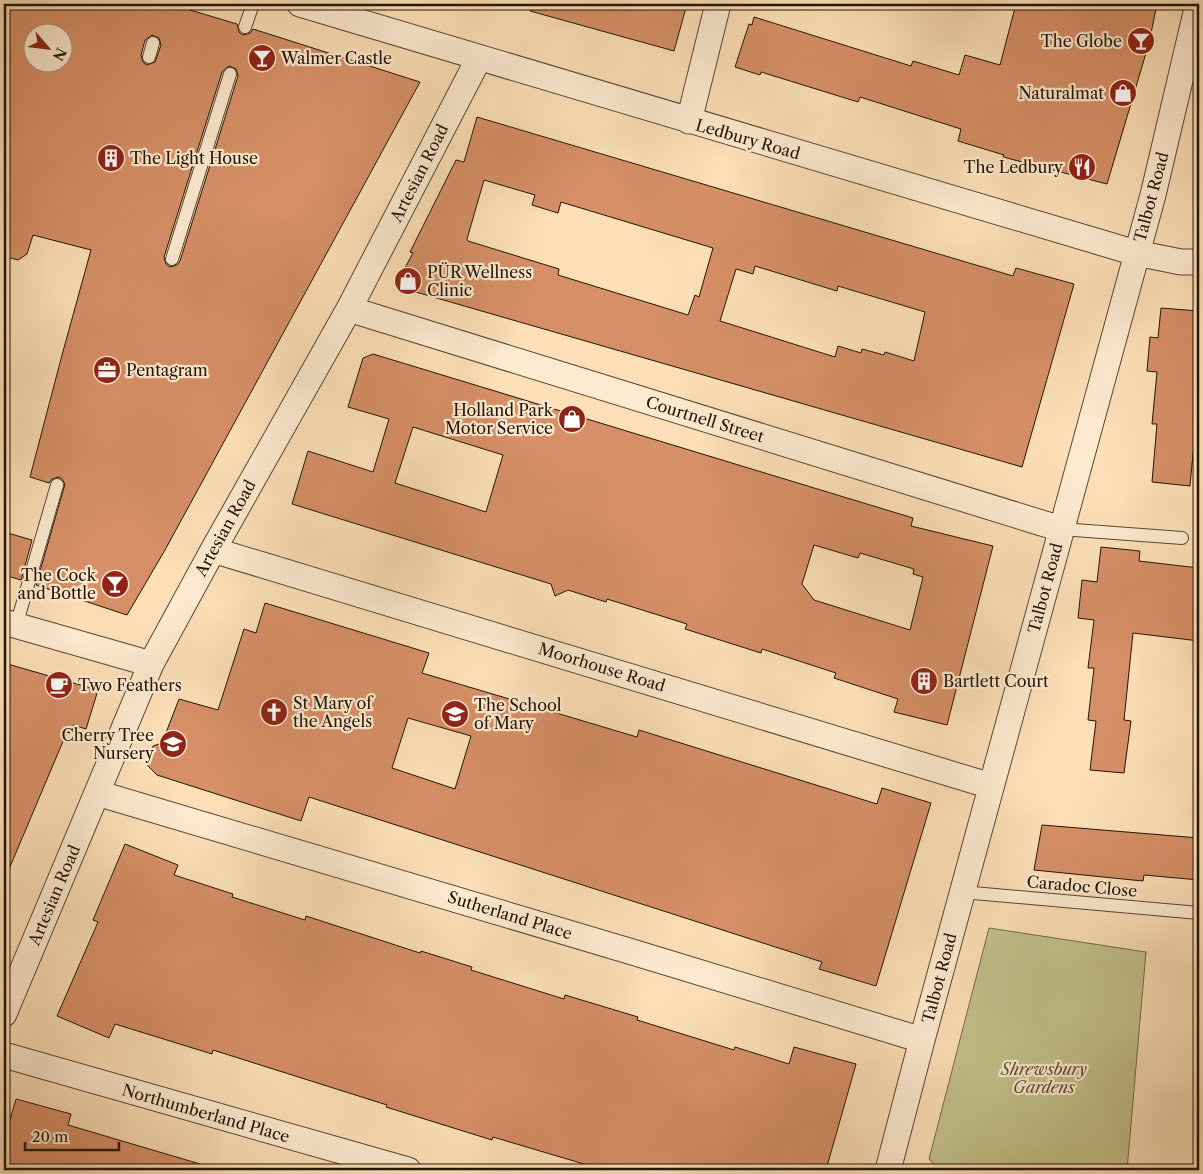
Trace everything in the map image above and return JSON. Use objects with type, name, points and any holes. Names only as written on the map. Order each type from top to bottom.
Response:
[{"type":"street","name":"Ledbury Road","points":[[300,4],[1136,254],[1181,262],[1199,262]]},
{"type":"street","points":[[689,121],[718,4]]},
{"type":"street","name":"Talbot Road","points":[[888,1170],[1136,254],[1191,74],[1198,4]]},
{"type":"street","name":"Artesian Road","points":[[4,1014],[151,664],[349,309],[479,58]]},
{"type":"street","name":"Courtnell Street","points":[[349,309],[1061,529]]},
{"type":"street","name":"Moorhouse Road","points":[[213,550],[991,786]]},
{"type":"street","points":[[8,626],[151,664]]},
{"type":"street","name":"Sutherland Place","points":[[97,793],[922,1040]]},
{"type":"street","name":"Northumberland Place","points":[[4,1055],[408,1170]]},
{"type":"lane","points":[[245,27],[253,4]]},
{"type":"lane","points":[[149,57],[153,43]]},
{"type":"lane","points":[[172,259],[230,74]]},
{"type":"lane","points":[[8,626],[57,485]]},
{"type":"lane","points":[[1061,529],[1182,538]]},
{"type":"lane","name":"Caradoc Close","points":[[962,892],[1199,913]]},
{"type":"green space","name":"Shrewsbury Gardens","points":[[989,928],[1146,952],[1127,1170],[939,1170],[929,1159]]},
{"type":"building","points":[[4,4],[170,4],[237,24],[239,32],[243,35],[250,33],[253,29],[420,82],[165,550],[127,615],[36,585],[65,484],[59,477],[52,479],[49,483],[30,477],[91,250],[33,235],[27,254],[18,260],[4,256]],"holes":[[[152,35],[159,38],[161,45],[155,62],[147,65],[143,62],[141,55],[145,40]],[[229,66],[236,69],[238,76],[180,261],[177,265],[170,267],[166,264],[164,257],[222,72]]]},
{"type":"building","points":[[531,4],[687,4],[674,51],[530,11]]},
{"type":"building","points":[[1016,4],[1157,4],[1149,43],[1107,184],[1003,157],[1004,155],[958,141],[961,129],[860,97],[858,102],[761,72],[760,75],[735,67],[749,24],[752,25],[754,17],[911,66],[913,61],[959,75],[965,55],[1000,65]]},
{"type":"building","points":[[477,117],[1013,276],[1016,268],[1074,284],[1022,467],[395,286],[413,253],[410,252],[456,160],[464,162]],"holes":[[[484,180],[535,195],[532,205],[558,213],[561,202],[713,248],[699,297],[695,295],[688,315],[558,275],[559,269],[468,241]],[[755,266],[837,291],[838,286],[925,312],[914,361],[885,352],[884,355],[862,349],[861,353],[838,346],[835,357],[720,321],[736,269],[753,274]]]},
{"type":"building","points":[[1161,308],[1199,311],[1199,390],[1190,486],[1152,482],[1157,424],[1152,424],[1157,372],[1147,371],[1150,337],[1158,338]]},
{"type":"building","points":[[373,354],[913,518],[911,526],[993,546],[947,725],[894,712],[898,699],[834,678],[836,673],[762,649],[761,653],[685,629],[687,624],[607,599],[606,602],[568,590],[555,596],[551,584],[292,504],[308,451],[373,472],[389,419],[348,407],[363,358]],"holes":[[[413,427],[503,455],[486,512],[395,483]],[[814,545],[858,558],[860,553],[914,569],[913,574],[923,577],[910,630],[814,600],[802,584]]]},
{"type":"building","points":[[4,532],[32,540],[21,580],[4,575]]},
{"type":"building","points":[[1101,547],[1140,551],[1139,561],[1199,568],[1199,641],[1133,633],[1124,720],[1131,721],[1124,773],[1090,770],[1096,721],[1088,720],[1094,668],[1088,668],[1094,620],[1078,618],[1082,580],[1097,582]]},
{"type":"building","points":[[265,603],[429,653],[422,673],[637,737],[639,730],[877,804],[882,788],[931,803],[876,986],[819,969],[822,962],[309,797],[301,821],[157,775],[146,764],[153,746],[162,743],[179,699],[218,710],[244,629],[256,633]],"holes":[[[408,718],[471,736],[455,789],[392,768]]]},
{"type":"building","points":[[4,663],[98,690],[86,729],[73,725],[70,733],[67,732],[4,881]]},
{"type":"building","points":[[1042,825],[1199,838],[1199,880],[1144,875],[1143,881],[1034,870]]},
{"type":"building","points":[[125,844],[178,865],[174,875],[233,894],[232,897],[305,920],[306,916],[420,953],[421,951],[472,967],[471,970],[564,999],[565,995],[638,1017],[637,1020],[734,1050],[735,1047],[789,1064],[794,1047],[856,1064],[826,1170],[604,1170],[493,1137],[492,1140],[213,1050],[212,1054],[115,1024],[109,1038],[57,1016],[98,922],[93,920]]},
{"type":"building","points":[[16,1099],[71,1114],[68,1125],[200,1164],[199,1170],[4,1170],[4,1141]]},
{"type":"place","name":"The Globe","points":[[1141,41]]},
{"type":"place","name":"Walmer Castle","points":[[262,58]]},
{"type":"place","name":"Naturalmat","points":[[1123,93]]},
{"type":"place","name":"The Light House","points":[[111,158]]},
{"type":"place","name":"The Ledbury","points":[[1082,167]]},
{"type":"place","name":"PÜR Wellness Clinic","points":[[408,281]]},
{"type":"place","name":"Pentagram","points":[[107,370]]},
{"type":"place","name":"Holland Park Motor Service","points":[[572,419]]},
{"type":"place","name":"The Cock and Bottle","points":[[115,584]]},
{"type":"place","name":"Bartlett Court","points":[[924,681]]},
{"type":"place","name":"Two Feathers","points":[[59,685]]},
{"type":"place","name":"St Mary of the Angels","points":[[274,712]]},
{"type":"place","name":"The School of Mary","points":[[455,714]]},
{"type":"place","name":"Cherry Tree Nursery","points":[[173,744]]}]
